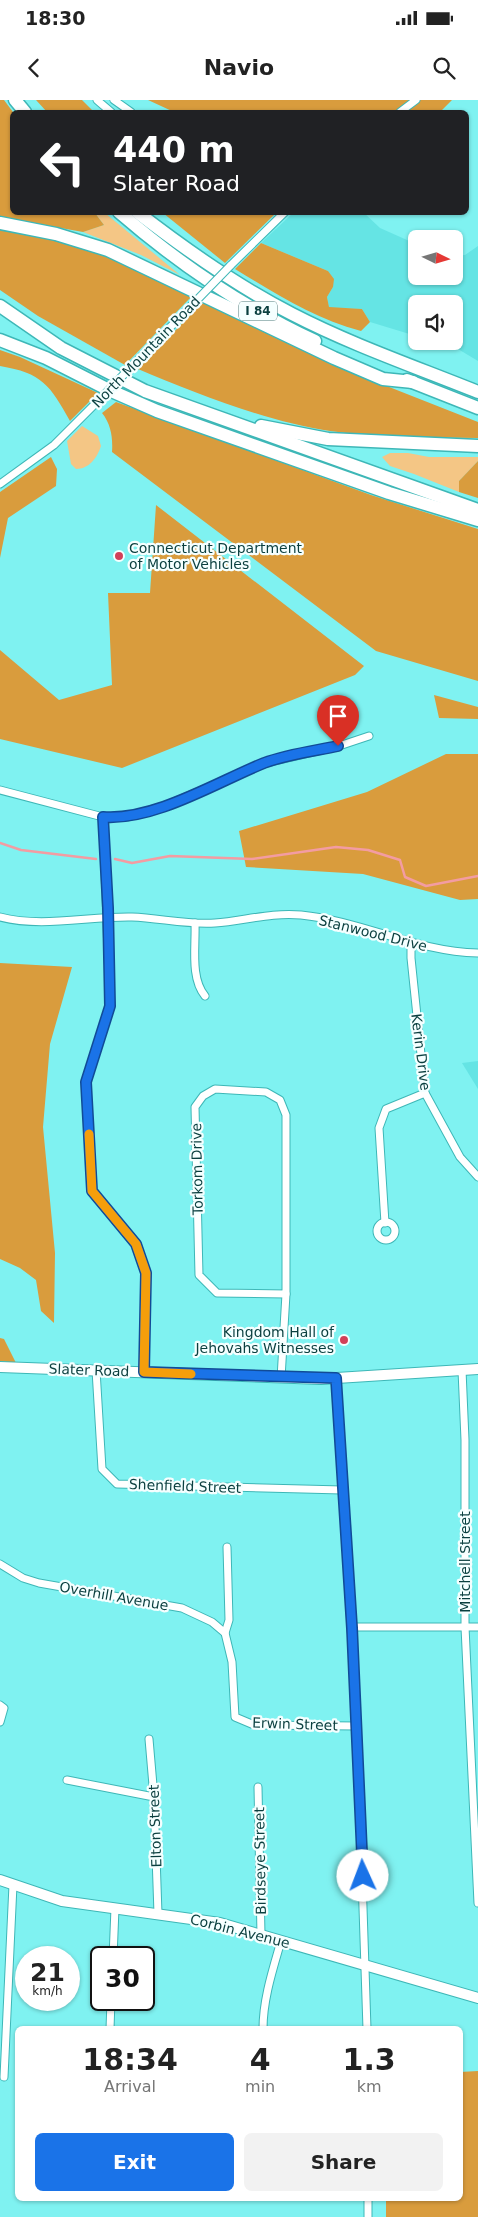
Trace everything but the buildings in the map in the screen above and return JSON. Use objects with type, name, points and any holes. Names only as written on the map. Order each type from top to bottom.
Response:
[{"type":"highway","points":[[15,100],[23,110]]},
{"type":"highway","name":"I 84","points":[[123,215],[183,263],[258,311],[329,347],[478,408]]},
{"type":"highway","points":[[141,215],[225,275],[285,310],[355,343],[478,392]]},
{"type":"highway","points":[[0,223],[61,235],[108,250],[334,358],[383,379],[413,382]]},
{"type":"highway","points":[[0,306],[44,337],[106,373],[157,396],[478,510]]},
{"type":"highway","points":[[0,340],[38,355],[157,411],[389,493],[478,520]]},
{"type":"highway","points":[[231,422],[328,439],[478,446]]},
{"type":"main road","name":"Slater Road","points":[[0,1366],[281,1378],[336,1378],[478,1369]]},
{"type":"main road","name":"Corbin Avenue","points":[[0,1880],[53,1899],[214,1922],[478,1998]]},
{"type":"street","points":[[97,100],[109,110]]},
{"type":"street","points":[[114,100],[128,110]]},
{"type":"street","points":[[403,110],[416,100]]},
{"type":"street","name":"North Mountain Road","points":[[0,484],[54,445],[282,215]]},
{"type":"street","points":[[0,790],[103,817],[116,818],[140,814],[169,804],[266,763],[338,746],[369,736]]},
{"type":"street","points":[[103,817],[110,1006],[86,1082],[92,1191],[136,1244],[146,1273],[144,1372]]},
{"type":"street","name":"Stanwood Drive","points":[[0,917],[33,921],[134,917],[195,923],[217,923],[286,914],[303,915],[362,927],[440,950],[478,953]]},
{"type":"street","points":[[195,923],[196,978],[205,996]]},
{"type":"street","name":"Kerin Drive","points":[[411,942],[410,958],[425,1093],[460,1156],[478,1177]]},
{"type":"street","name":"Torkom Drive","points":[[281,1378],[286,1294],[286,1114],[280,1100],[266,1092],[214,1089],[203,1096],[195,1107],[199,1275],[217,1293],[286,1294]]},
{"type":"street","points":[[385,1222],[379,1128],[386,1109],[425,1093]]},
{"type":"street","name":"Shenfield Street","points":[[96,1370],[102,1469],[117,1484],[342,1490]]},
{"type":"street","name":"Mitchell Street","points":[[462,1370],[465,1450],[465,1627],[478,1903]]},
{"type":"street","points":[[336,1378],[357,1726],[367,2026]]},
{"type":"street","points":[[225,1632],[229,1620],[227,1547]]},
{"type":"street","name":"Overhill Avenue","points":[[0,1564],[23,1578],[39,1583],[182,1608],[212,1622],[225,1632]]},
{"type":"street","points":[[352,1628],[478,1626]]},
{"type":"street","name":"Erwin Street","points":[[225,1632],[232,1662],[235,1717],[254,1726],[357,1726]]},
{"type":"street","points":[[0,1722],[2,1706]]},
{"type":"street","name":"Elton Street","points":[[149,1739],[154,1797],[158,1914]]},
{"type":"street","points":[[68,1780],[154,1797]]},
{"type":"street","name":"Birdseye Street","points":[[258,1787],[261,1935]]},
{"type":"street","points":[[4,2076],[13,1885]]},
{"type":"street","points":[[113,1946],[115,1908]]},
{"type":"street","points":[[263,2026],[263,2016],[271,1976],[281,1941]]},
{"type":"street","points":[[110,2026],[111,2011]]},
{"type":"street","points":[[368,2201],[368,2217]]},
{"type":"shaded area","points":[[0,100],[4,100],[12,110],[10,215],[96,215],[104,225],[83,232],[0,217]]},
{"type":"shaded area","points":[[36,100],[82,100],[92,110],[45,110]]},
{"type":"shaded area","points":[[148,100],[452,100],[442,110],[170,110]]},
{"type":"shaded area","points":[[96,215],[107,215],[180,275],[141,255],[83,232],[104,225]]},
{"type":"shaded area","points":[[165,215],[274,215],[225,263]]},
{"type":"shaded area","points":[[291,215],[366,215],[380,228],[408,240],[408,285],[463,285],[463,255],[478,246],[478,361],[460,350],[463,350],[463,295],[408,295],[408,334],[370,322],[362,309],[329,308],[327,297],[333,287],[328,271],[261,243]]},
{"type":"shaded area","points":[[0,229],[79,244],[193,295],[125,365],[38,316],[0,290]]},
{"type":"shaded area","points":[[261,243],[328,271],[334,279],[333,287],[327,297],[329,307],[362,309],[370,322],[361,331],[328,320],[296,305],[235,269]]},
{"type":"shaded area","points":[[204,301],[280,340],[346,370],[478,422],[478,438],[366,435],[306,427],[232,406],[138,369]]},
{"type":"shaded area","points":[[0,350],[20,357],[98,393],[70,421],[57,398],[43,383],[26,372],[0,366]]},
{"type":"shaded area","points":[[116,402],[371,495],[478,529],[478,681],[376,651],[112,452],[111,431],[102,413]]},
{"type":"shaded area","points":[[82,426],[98,436],[101,446],[89,465],[76,469],[71,464],[67,441]]},
{"type":"shaded area","points":[[390,453],[408,453],[429,457],[478,457],[478,461],[459,481],[459,492],[390,466],[382,457]]},
{"type":"shaded area","points":[[51,457],[57,469],[56,486],[8,518],[0,558],[0,492]]},
{"type":"shaded area","points":[[478,461],[478,498],[459,492],[459,481]]},
{"type":"shaded area","points":[[156,505],[364,666],[355,675],[122,768],[0,739],[0,650],[59,700],[112,685],[108,593],[150,593]]},
{"type":"shaded area","points":[[434,695],[478,707],[478,719],[439,718]]},
{"type":"shaded area","points":[[446,754],[478,754],[478,899],[460,900],[363,874],[246,867],[239,831],[367,792]]},
{"type":"shaded area","points":[[0,963],[72,967],[50,1044],[43,1127],[55,1253],[54,1323],[41,1311],[36,1280],[20,1268],[0,1259]]},
{"type":"shaded area","points":[[478,1061],[478,1089],[462,1063]]},
{"type":"shaded area","points":[[0,1338],[4,1339],[16,1363],[0,1361]]},
{"type":"shaded area","points":[[478,2071],[478,2217],[386,2217],[386,2201],[463,2201],[463,2072]]},
{"type":"waterway","points":[[0,843],[21,850],[96,859]]},
{"type":"waterway","points":[[115,859],[132,863],[170,856],[252,859],[336,847],[368,850],[400,860],[405,877],[426,886],[478,876]]},
{"type":"slow traffic","points":[[89,1134],[92,1191],[136,1244],[146,1273],[144,1372],[191,1374]]},
{"type":"place","name":"Connecticut Department of Motor Vehicles","points":[[119,556]]},
{"type":"place","name":"Kingdom Hall of Jehovahs Witnesses","points":[[344,1340]]},
{"type":"route","points":[[338,746],[277,759],[154,810],[128,817],[103,817],[111,985],[110,1006],[86,1082],[92,1191],[136,1244],[146,1273],[144,1372],[336,1378],[352,1628],[363,1876]]}]
